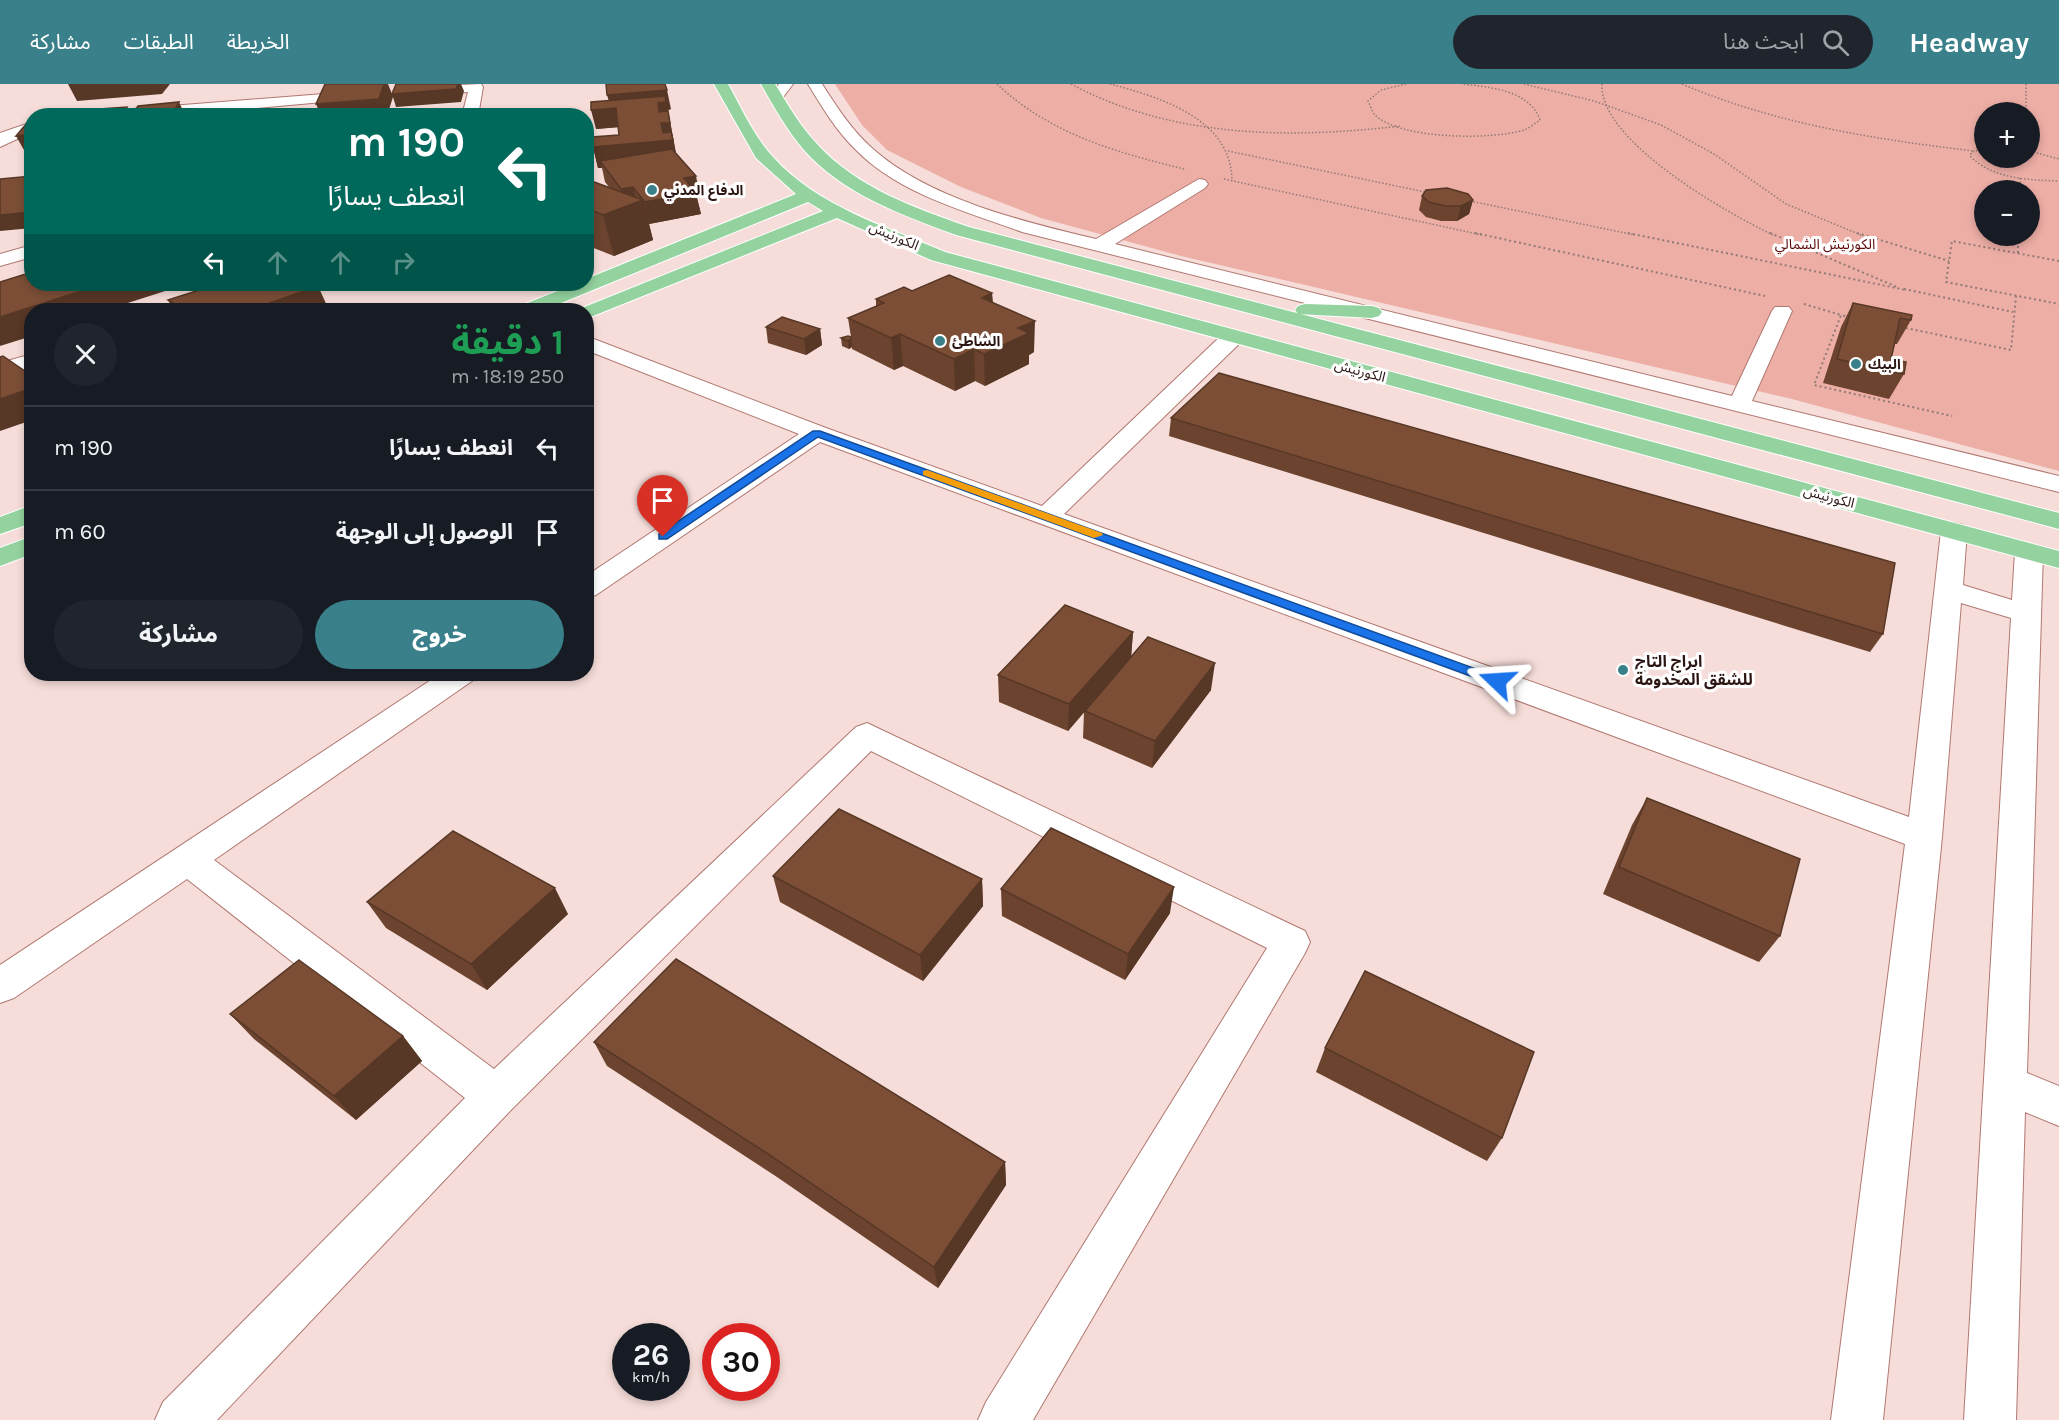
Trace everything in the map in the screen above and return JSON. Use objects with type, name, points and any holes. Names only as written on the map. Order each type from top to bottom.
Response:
[{"type":"main road","name":"الكورنيش","points":[[721,84],[742,123],[769,163],[836,212],[938,256],[2044,556]]},
{"type":"main road","name":"الكورنيش","points":[[777,88],[796,130],[828,165],[900,208],[1000,242],[2059,521]]},
{"type":"main road","points":[[594,283],[810,195]]},
{"type":"main road","points":[[594,309],[836,212]]},
{"type":"main road","points":[[544,303],[574,291]]},
{"type":"main road","points":[[1248,308],[1372,312]]},
{"type":"main road","points":[[0,526],[24,516]]},
{"type":"main road","points":[[0,558],[24,548]]},
{"type":"street","points":[[260,103],[272,84]]},
{"type":"street","points":[[819,84],[832,112],[869,154],[926,190],[1028,228],[2059,484]]},
{"type":"street","points":[[396,93],[476,87],[472,108]]},
{"type":"street","points":[[201,108],[374,95]]},
{"type":"street","points":[[1,139],[24,130]]},
{"type":"street","points":[[1100,245],[1196,177]]},
{"type":"street","points":[[0,249],[24,247]]},
{"type":"street","points":[[0,260],[24,252]]},
{"type":"street","points":[[1739,405],[1775,304]]},
{"type":"street","points":[[1046,517],[1233,337]]},
{"type":"street","points":[[594,345],[817,433],[1924,837]]},
{"type":"street","points":[[0,370],[24,362]]},
{"type":"street","points":[[594,584],[817,433]]},
{"type":"street","points":[[1857,1420],[1924,837],[1954,531]]},
{"type":"street","points":[[1990,1420],[2026,613],[2044,556]]},
{"type":"street","points":[[1948,590],[2026,613]]},
{"type":"street","points":[[0,986],[451,681]]},
{"type":"street","points":[[181,1420],[496,1096],[867,735],[1291,942],[1004,1420]]},
{"type":"street","points":[[187,859],[496,1096]]},
{"type":"street","points":[[2005,1084],[2059,1107]]},
{"type":"path","points":[[997,84],[1010,99],[1027,111],[1068,133],[1196,177]]},
{"type":"path","points":[[1071,84],[1097,98],[1131,110],[1205,126],[1300,133],[1400,126]]},
{"type":"path","points":[[1110,84],[1162,101],[1182,110],[1205,126],[1228,151],[1232,181]]},
{"type":"path","points":[[1406,84],[1381,90],[1368,101],[1369,108],[1374,114],[1400,126],[1435,134],[1482,137],[1521,132],[1538,122],[1540,115],[1534,106],[1494,89],[1462,84]]},
{"type":"path","points":[[1494,89],[1496,84]]},
{"type":"path","points":[[1524,84],[1604,103],[1647,120],[1705,148],[1756,186],[1789,205],[1846,229],[1949,261]]},
{"type":"path","points":[[1602,84],[1604,103],[1623,131],[1702,197],[1770,234],[1906,290]]},
{"type":"path","points":[[1682,84],[1728,103],[1809,126],[1974,151]]},
{"type":"path","points":[[2026,84],[2026,102]]},
{"type":"path","points":[[1228,151],[1431,193]]},
{"type":"path","points":[[1974,151],[1970,156],[1974,161]]},
{"type":"path","points":[[2040,154],[2059,159]]},
{"type":"path","points":[[1989,168],[2020,178],[2059,181]]},
{"type":"path","points":[[1222,178],[1775,304]]},
{"type":"path","points":[[1466,200],[2013,312]]},
{"type":"path","points":[[2059,261],[1952,241],[1946,282],[2059,304]]},
{"type":"path","points":[[2018,246],[2018,253]]},
{"type":"path","points":[[1898,327],[2011,350],[2016,296]]},
{"type":"path","points":[[1803,304],[1852,317]]},
{"type":"path","points":[[1841,315],[1814,385],[1952,416]]},
{"type":"green space","name":"الكورنيش الشمالي","points":[[835,84],[2059,84],[2059,471],[1792,399],[1181,256],[1041,218],[961,187],[887,150],[862,125]]},
{"type":"building","points":[[325,84],[384,84],[379,99],[316,104]]},
{"type":"building","points":[[396,84],[458,84],[456,89],[392,94]]},
{"type":"building","points":[[606,84],[665,84],[667,90],[607,95]]},
{"type":"building","points":[[665,96],[666,102],[658,103],[659,112],[668,111],[670,123],[661,123],[663,133],[671,132],[673,140],[594,147],[594,137],[619,135],[616,108],[594,110],[591,108],[591,102]]},
{"type":"building","points":[[179,102],[176,108],[137,108]]},
{"type":"building","points":[[24,126],[24,135],[16,136]]},
{"type":"building","points":[[672,149],[696,176],[684,178],[696,193],[644,202],[633,187],[621,189],[600,161]]},
{"type":"building","points":[[24,177],[24,213],[0,215],[0,179]]},
{"type":"building","points":[[594,182],[643,200],[603,215],[594,211]]},
{"type":"building","points":[[1447,188],[1468,194],[1473,200],[1461,206],[1445,206],[1429,202],[1422,196],[1426,190]]},
{"type":"building","points":[[24,274],[24,291],[81,291],[44,303],[24,303],[24,309],[0,317],[0,282]]},
{"type":"building","points":[[949,275],[992,293],[982,298],[1035,321],[1018,328],[1029,333],[984,354],[974,349],[954,359],[900,334],[891,338],[848,318],[884,303],[876,299],[904,287],[912,291]]},
{"type":"building","points":[[196,291],[304,291],[270,303],[173,303],[168,300]]},
{"type":"building","points":[[1853,303],[1912,315],[1911,320],[1900,318],[1891,359],[1906,362],[1904,374],[1837,359]]},
{"type":"building","points":[[782,317],[820,329],[804,339],[766,327]]},
{"type":"building","points":[[848,336],[851,339],[848,341],[841,338]]},
{"type":"building","points":[[3,356],[24,370],[24,391],[0,399],[0,357]]},
{"type":"building","points":[[1219,373],[1895,563],[1883,634],[1171,418]]},
{"type":"building","points":[[1065,605],[1133,632],[1069,704],[998,675]]},
{"type":"building","points":[[1148,637],[1215,663],[1155,741],[1085,711]]},
{"type":"building","points":[[1647,798],[1800,859],[1780,936],[1619,867]]},
{"type":"building","points":[[839,809],[982,879],[920,955],[773,876]]},
{"type":"building","points":[[1051,828],[1174,887],[1128,954],[1001,889]]},
{"type":"building","points":[[453,831],[555,888],[471,964],[367,902]]},
{"type":"building","points":[[676,959],[1005,1162],[934,1267],[768,1154],[594,1042]]},
{"type":"building","points":[[299,960],[403,1036],[334,1096],[230,1014]]},
{"type":"building","points":[[1365,971],[1534,1052],[1502,1138],[1325,1048]]},
{"type":"slow traffic","points":[[927,473],[1098,535]]},
{"type":"place","name":"الدفاع المدني","points":[[652,190]]},
{"type":"place","name":"الشاطئ","points":[[940,341]]},
{"type":"place","name":"البيك","points":[[1856,364]]},
{"type":"place","name":"ابراج التاج للشقق المخدومة","points":[[1623,670]]},
{"type":"route","points":[[663,537],[817,433],[1497,681]]}]
